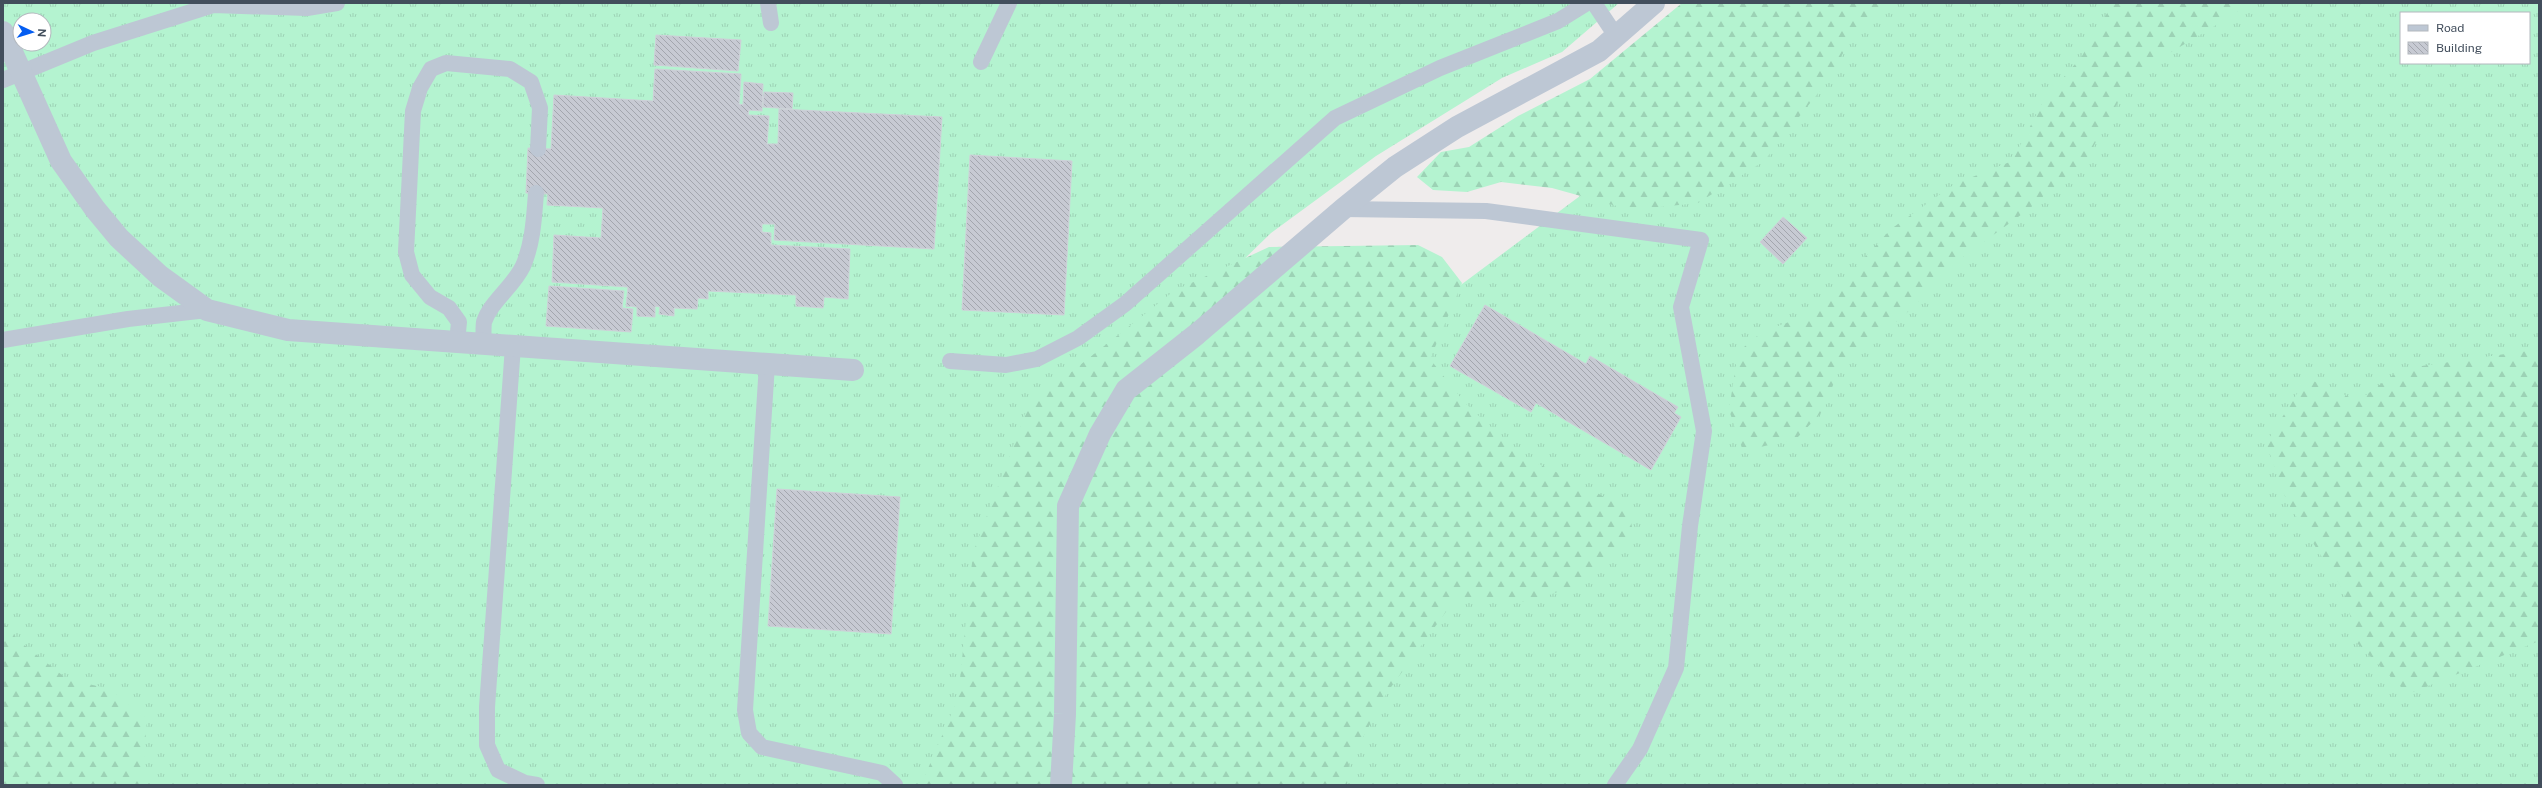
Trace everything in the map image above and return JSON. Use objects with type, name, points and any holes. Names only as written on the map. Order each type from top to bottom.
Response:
[{"type":"street","points":[[1061,785],[1065,714],[1068,506],[1100,434],[1126,390],[1196,334],[1342,209],[1395,167],[1457,127],[1599,51],[1654,3]]},
{"type":"street","points":[[3,32],[61,161],[94,209],[119,238],[160,276],[207,310],[288,330],[854,370]]},
{"type":"lane","points":[[3,80],[93,43],[213,5],[307,8],[337,3]]},
{"type":"lane","points":[[768,3],[771,23]]},
{"type":"lane","points":[[982,62],[1010,3]]},
{"type":"lane","points":[[950,361],[1006,365],[1037,359],[1078,338],[1125,304],[1335,118],[1440,68],[1558,21],[1587,3]]},
{"type":"lane","points":[[1594,3],[1616,36]]},
{"type":"lane","points":[[457,342],[459,322],[449,308],[430,297],[412,275],[406,252],[413,111],[420,88],[431,69],[446,63],[510,70],[530,82],[540,108],[538,149]]},
{"type":"lane","points":[[483,343],[484,322],[495,302],[508,290],[523,266],[532,237],[536,193]]},
{"type":"lane","points":[[1342,209],[1486,211],[1701,240],[1681,307],[1704,431],[1690,526],[1676,668],[1640,749],[1615,785]]},
{"type":"lane","points":[[3,340],[128,318],[207,310]]},
{"type":"lane","points":[[513,346],[487,708],[487,745],[498,770],[525,783],[537,785]]},
{"type":"lane","points":[[767,364],[745,710],[749,733],[762,747],[882,773],[894,785]]},
{"type":"green space","points":[[3,3],[1619,3],[1562,52],[1502,78],[1376,156],[1271,233],[1161,340],[1041,785],[3,785]]},
{"type":"green space","points":[[1682,3],[1885,3],[1851,40],[1822,88],[1764,161],[1698,203],[1631,210],[1552,188],[1501,182],[1467,192],[1433,190],[1417,177],[1441,152],[1469,147],[1518,116],[1590,79]]},
{"type":"green space","points":[[1811,3],[2539,3],[2539,785],[1130,785],[1162,508],[1659,137]]},
{"type":"green space","points":[[2113,3],[2248,3],[2233,15],[2133,75],[2087,158],[2029,209],[1959,260],[1910,310],[1838,372],[1823,411],[1796,439],[1743,451],[1729,410],[1738,352],[1762,332],[1813,313],[1891,229],[1955,184],[2012,161],[2044,100],[2082,56]]},
{"type":"green space","points":[[1418,245],[1442,257],[1462,283],[1430,359],[1465,403],[1523,457],[1576,481],[1629,511],[1634,538],[1583,583],[1529,602],[1456,598],[1386,694],[1349,764],[1347,785],[921,785],[958,698],[973,553],[1028,406],[1174,291],[1269,247]]},
{"type":"green space","points":[[2526,351],[2539,353],[2539,641],[2408,694],[2358,644],[2343,590],[2287,502],[2266,443],[2307,378],[2358,401],[2401,369]]},
{"type":"green space","points":[[3,622],[18,640],[67,679],[110,689],[147,719],[142,785],[3,785]]},
{"type":"building","points":[[656,35],[741,40],[738,71],[654,65]]},
{"type":"building","points":[[655,69],[741,74],[739,104],[743,105],[744,82],[763,84],[762,111],[749,110],[748,115],[769,116],[767,144],[778,144],[779,109],[942,117],[934,249],[774,240],[775,224],[762,224],[762,232],[771,233],[771,245],[850,249],[848,299],[824,297],[823,308],[796,306],[796,295],[708,291],[708,299],[698,298],[697,309],[674,308],[674,316],[659,314],[660,307],[655,306],[655,317],[637,316],[637,307],[626,306],[628,287],[552,282],[554,235],[601,238],[603,208],[547,205],[548,194],[526,193],[528,148],[551,149],[554,95],[653,101]]},
{"type":"building","points":[[764,92],[793,93],[792,109],[763,107]]},
{"type":"building","points":[[970,155],[1072,161],[1064,315],[962,310]]},
{"type":"building","points":[[1783,217],[1807,238],[1783,264],[1760,242]]},
{"type":"building","points":[[549,286],[624,291],[622,308],[633,309],[631,332],[546,326]]},
{"type":"building","points":[[1485,305],[1586,364],[1590,356],[1678,407],[1674,413],[1681,417],[1651,470],[1536,403],[1531,412],[1450,366]]},
{"type":"building","points":[[777,489],[900,497],[891,634],[768,626]]}]
